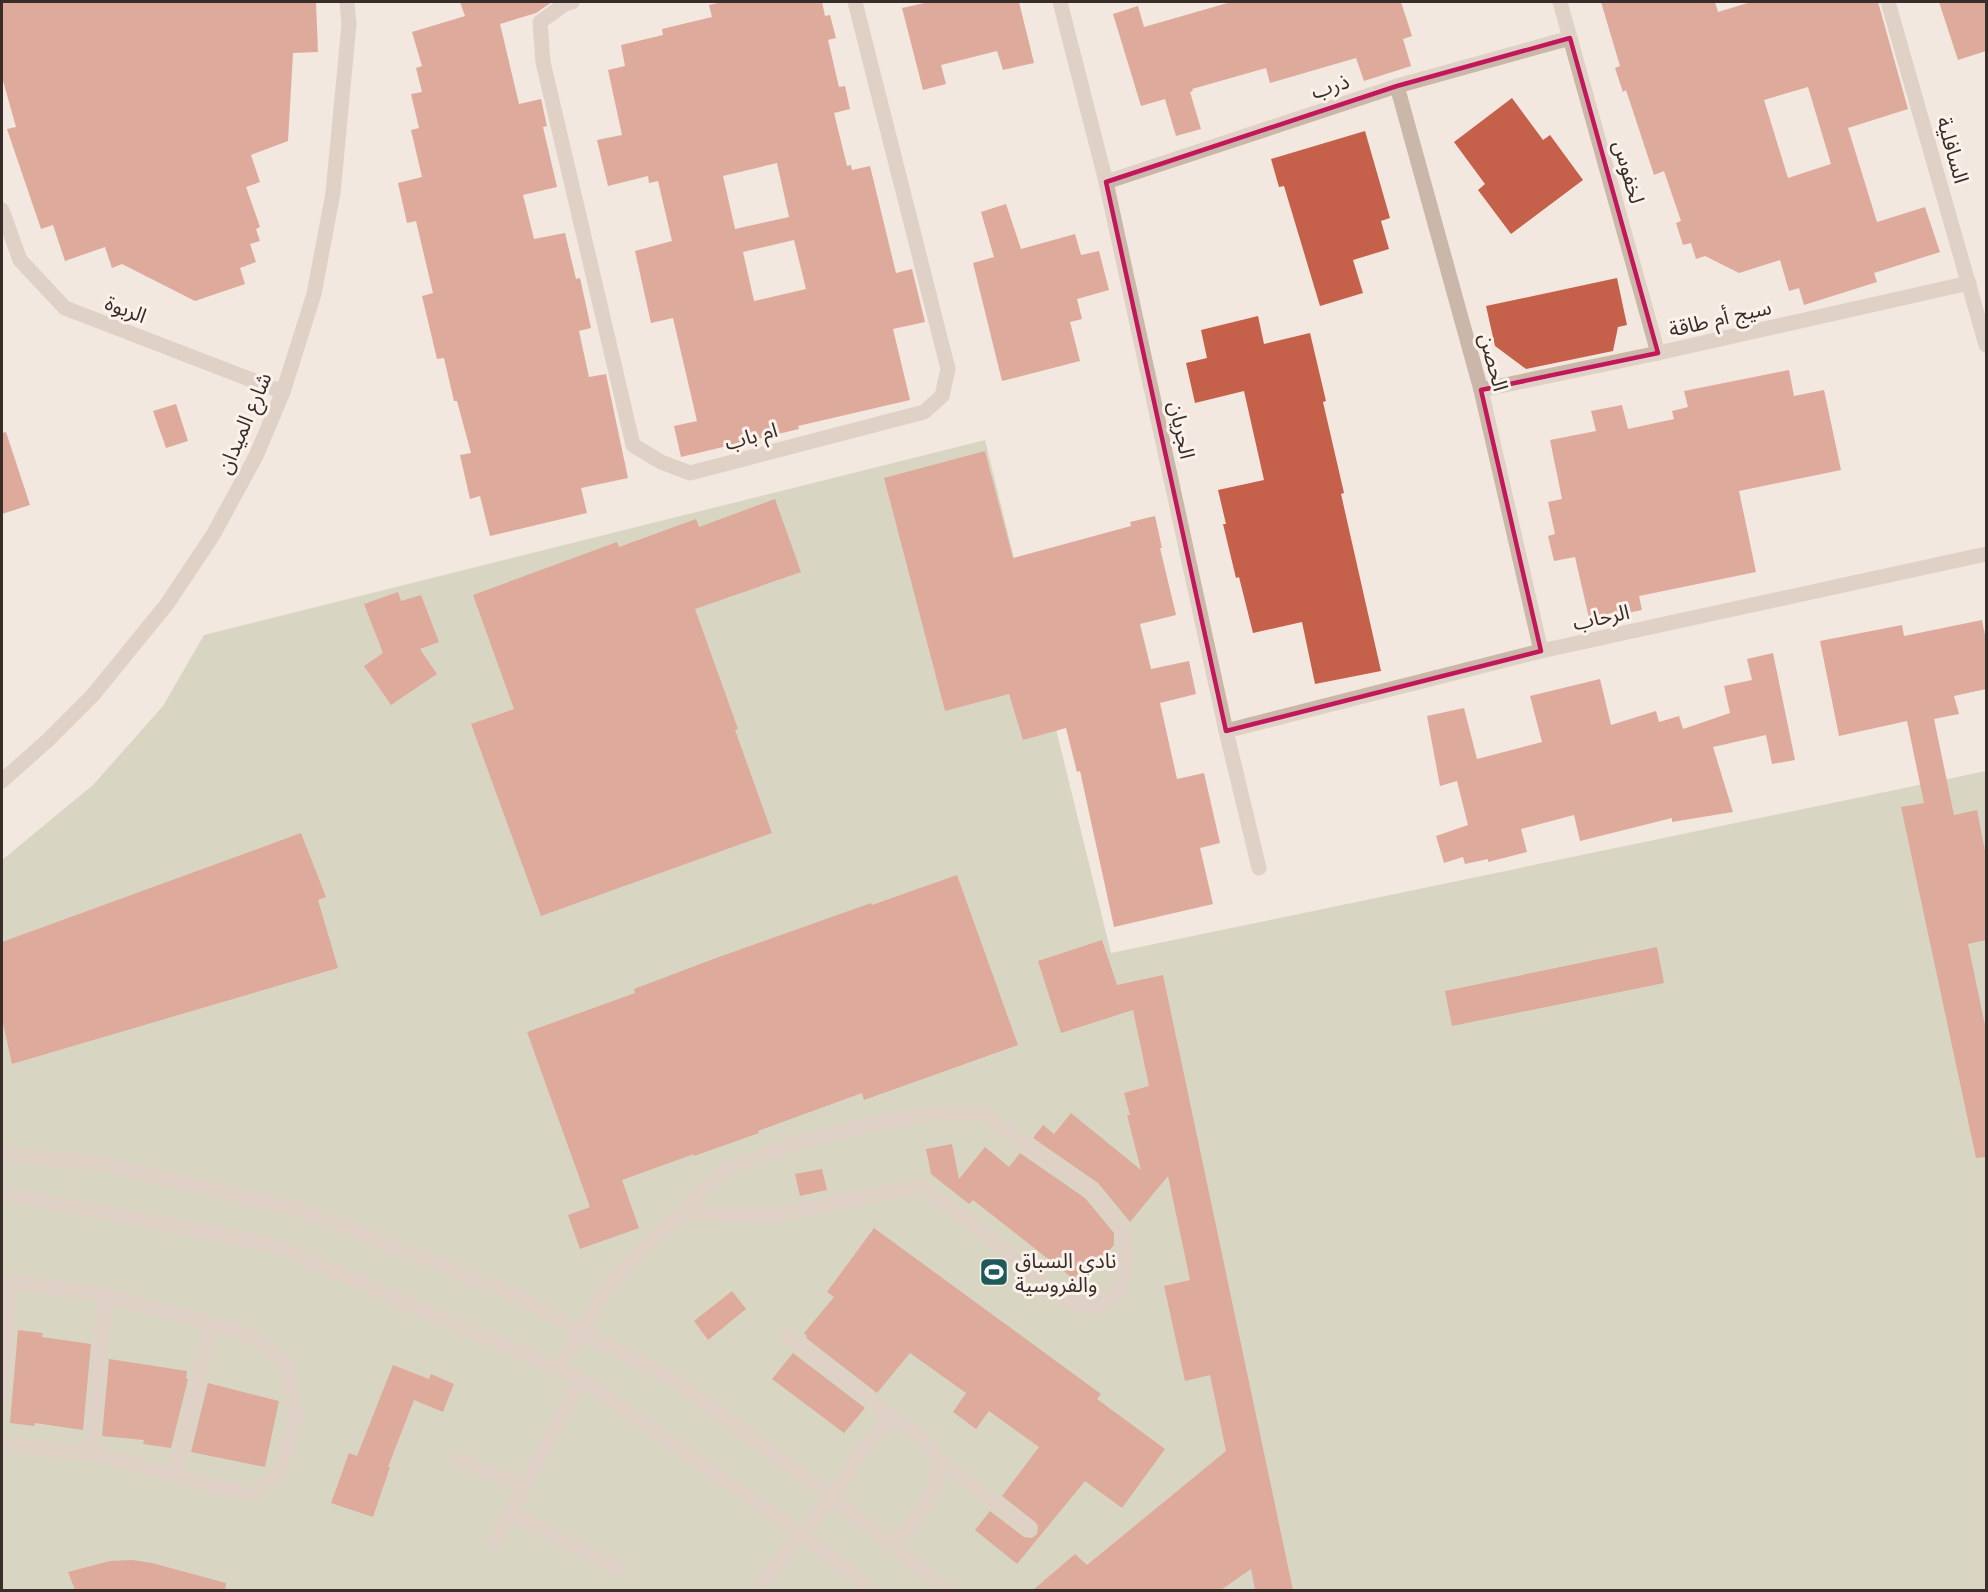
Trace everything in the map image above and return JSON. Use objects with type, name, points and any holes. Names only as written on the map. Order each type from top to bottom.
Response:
[{"type":"street","name":"شارع الميدان","points":[[2,781],[48,740],[93,694],[167,604],[213,535],[256,456],[283,392],[314,294],[333,193],[349,24],[347,2]]},
{"type":"street","name":"ام باب","points":[[572,2],[565,4],[540,22],[543,62],[633,445],[661,462],[690,473],[924,412],[942,396],[948,369],[855,2]]},
{"type":"street","name":"الجريان","points":[[1060,2],[1106,182],[1258,868]]},
{"type":"street","name":"لخفوس","points":[[1560,2],[1658,353]]},
{"type":"street","name":"السافلية","points":[[1888,2],[1986,345]]},
{"type":"street","name":"ذرب","points":[[1106,182],[1397,86],[1570,38]]},
{"type":"street","name":"الحصن","points":[[1397,86],[1480,390],[1541,651]]},
{"type":"street","name":"الربوة","points":[[2,210],[20,260],[65,308],[283,392]]},
{"type":"street","name":"سيج أم طاقة","points":[[1480,390],[1969,284]]},
{"type":"street","name":"الرحاب","points":[[1226,731],[1541,651],[1986,554]]},
{"type":"street","points":[[559,1370],[608,1286],[646,1244],[683,1213],[703,1190],[725,1171],[772,1151],[873,1124],[930,1114],[981,1113],[1092,1191],[1123,1229],[1126,1264],[1118,1293],[1094,1308],[1068,1301],[921,1186],[773,1215],[683,1213]]},
{"type":"street","points":[[2,1154],[104,1164],[308,1212],[501,1289],[670,1378],[832,1497],[947,1590]]},
{"type":"street","points":[[2,1193],[274,1245],[581,1379],[801,1534],[873,1590]]},
{"type":"street","points":[[2,1397],[5,1280],[105,1295],[253,1337],[287,1365],[296,1420],[276,1478],[245,1494],[92,1453],[2,1445]]},
{"type":"street","points":[[92,1453],[105,1295]]},
{"type":"street","points":[[175,1475],[212,1324]]},
{"type":"street","points":[[787,1336],[897,1422],[924,1438],[938,1459],[1029,1529]]},
{"type":"street","points":[[495,1541],[581,1379]]},
{"type":"street","points":[[756,1590],[832,1497],[864,1448],[882,1428],[897,1422]]},
{"type":"street","points":[[457,1459],[524,1486]]},
{"type":"street","points":[[892,1546],[926,1504],[938,1482],[938,1459]]},
{"type":"street","points":[[510,1513],[619,1569]]},
{"type":"highlighted area","points":[[1570,38],[1658,353],[1481,390],[1541,651],[1226,731],[1106,182],[1397,86]]},
{"type":"green space","name":"نادي السباق والفروسية","points":[[985,440],[1111,953],[1986,771],[1986,1590],[2,1590],[2,860],[93,785],[163,706],[204,635]]},
{"type":"building","points":[[2,2],[316,2],[318,52],[293,53],[288,141],[251,155],[260,182],[246,187],[260,227],[256,229],[260,241],[250,244],[256,262],[240,268],[245,284],[195,301],[122,264],[112,268],[105,247],[65,261],[53,225],[41,229],[7,129],[16,127],[2,77]]},
{"type":"building","points":[[460,2],[552,2],[536,13],[500,24],[519,104],[541,99],[547,126],[543,127],[557,187],[523,195],[534,239],[565,233],[576,279],[580,278],[591,328],[579,331],[589,377],[606,374],[628,478],[581,488],[587,513],[490,536],[480,496],[470,499],[460,455],[471,453],[457,401],[454,401],[444,358],[437,359],[422,296],[433,293],[416,221],[407,223],[398,183],[422,177],[411,130],[419,128],[411,94],[422,92],[416,68],[422,66],[412,32],[465,16]]},
{"type":"building","points":[[722,2],[822,2],[825,16],[830,15],[836,38],[828,40],[839,87],[845,86],[850,109],[834,113],[847,166],[851,165],[852,170],[870,166],[896,273],[912,269],[925,322],[893,329],[910,400],[798,426],[799,429],[681,457],[674,426],[697,421],[673,318],[651,323],[635,251],[672,241],[658,181],[649,183],[648,176],[608,186],[597,140],[622,135],[608,70],[625,66],[621,45],[663,35],[662,29],[712,17],[709,5]],"holes":[[[777,163],[789,217],[735,229],[723,176]],[[794,240],[806,289],[754,301],[743,252]]]},
{"type":"building","points":[[929,2],[1019,2],[1034,63],[1003,70],[997,51],[941,65],[946,84],[923,90],[902,8]]},
{"type":"building","points":[[1231,2],[1401,2],[1412,36],[1403,39],[1411,66],[1364,81],[1356,58],[1270,83],[1266,68],[1192,89],[1193,91],[1190,92],[1201,129],[1176,136],[1165,99],[1141,106],[1113,14],[1138,6],[1144,27]]},
{"type":"building","points":[[1601,2],[1715,2],[1718,12],[1751,2],[1878,2],[1908,109],[1848,128],[1877,222],[1925,207],[1940,252],[1874,273],[1877,282],[1804,305],[1799,288],[1789,291],[1780,260],[1739,273],[1705,256],[1696,259],[1691,243],[1683,245],[1676,223],[1681,221],[1664,171],[1654,175],[1626,90],[1623,92],[1615,68],[1620,66]],"holes":[[[1808,87],[1831,164],[1788,178],[1764,100]]]},
{"type":"building","points":[[1939,2],[1986,2],[1986,51],[1958,60]]},
{"type":"building","points":[[1512,98],[1543,140],[1550,135],[1583,180],[1511,234],[1478,190],[1485,184],[1454,142]]},
{"type":"building","points":[[1365,131],[1390,218],[1381,221],[1389,249],[1353,260],[1363,293],[1320,306],[1284,186],[1279,187],[1271,159]]},
{"type":"building","points":[[1006,204],[1021,249],[1075,234],[1081,255],[1099,251],[1109,290],[1077,299],[1082,319],[1070,322],[1080,361],[1002,381],[973,263],[994,257],[981,212]]},
{"type":"building","points":[[1617,278],[1627,325],[1618,327],[1613,351],[1526,369],[1495,346],[1486,306]]},
{"type":"building","points":[[1258,316],[1264,344],[1310,333],[1344,493],[1341,494],[1381,671],[1315,684],[1302,622],[1253,633],[1239,577],[1236,578],[1223,524],[1226,524],[1218,490],[1264,480],[1244,391],[1195,403],[1186,363],[1207,358],[1201,330]]},
{"type":"building","points":[[1789,370],[1794,396],[1824,390],[1841,470],[1739,491],[1756,572],[1639,596],[1642,610],[1589,618],[1575,557],[1554,561],[1548,536],[1555,534],[1548,502],[1562,499],[1550,440],[1596,431],[1591,411],[1622,405],[1628,429],[1674,419],[1672,411],[1688,407],[1684,391]]},
{"type":"building","points":[[176,404],[188,441],[166,448],[153,411]]},
{"type":"building","points":[[6,432],[30,505],[2,514],[2,433]]},
{"type":"building","points":[[985,451],[1013,558],[1131,526],[1130,522],[1155,516],[1176,615],[1140,624],[1151,669],[1189,661],[1196,694],[1160,703],[1177,779],[1204,773],[1220,843],[1200,848],[1213,904],[1114,927],[1080,771],[1077,772],[1066,728],[1023,740],[1009,694],[945,711],[884,478]]},
{"type":"building","points":[[775,499],[801,572],[695,609],[772,833],[541,916],[471,724],[514,709],[473,595],[617,542],[619,547],[696,519],[699,527]]},
{"type":"building","points":[[398,592],[401,601],[421,595],[439,642],[420,649],[437,674],[391,705],[364,666],[383,653],[364,604]]},
{"type":"building","points":[[1982,620],[1986,640],[1986,689],[1954,696],[1959,714],[1934,719],[1954,815],[1977,810],[1986,856],[1986,940],[1968,944],[1986,1030],[1986,1157],[1976,1158],[1901,807],[1924,803],[1907,721],[1839,736],[1820,641],[1902,625],[1904,636]]},
{"type":"building","points":[[1773,653],[1795,760],[1772,764],[1766,735],[1713,747],[1733,812],[1672,822],[1672,818],[1580,841],[1574,815],[1521,829],[1527,852],[1488,862],[1488,859],[1465,864],[1463,857],[1444,863],[1436,836],[1468,825],[1457,781],[1440,786],[1427,716],[1464,708],[1477,759],[1542,742],[1530,696],[1600,679],[1611,725],[1656,711],[1659,722],[1679,716],[1683,729],[1730,713],[1724,686],[1752,680],[1747,659]]},
{"type":"building","points":[[301,833],[326,897],[318,900],[338,968],[12,1064],[2,1019],[2,942]]},
{"type":"building","points":[[957,875],[1018,1045],[864,1100],[862,1093],[758,1131],[759,1133],[622,1180],[639,1228],[580,1249],[568,1215],[590,1207],[527,1032],[635,993],[634,989],[716,958]]},
{"type":"building","points":[[1102,940],[1117,985],[1163,975],[1293,1590],[1255,1590],[1251,1569],[1221,1590],[1033,1590],[1075,1554],[1087,1565],[1226,1451],[1210,1375],[1185,1381],[1164,1286],[1190,1280],[1168,1176],[1130,1222],[1098,1183],[1033,1138],[1043,1125],[1054,1134],[1071,1113],[1141,1170],[1127,1115],[1130,1115],[1124,1093],[1149,1086],[1133,1010],[1061,1033],[1038,961]]},
{"type":"building","points":[[1657,947],[1664,983],[1452,1026],[1445,991]]},
{"type":"building","points":[[952,1144],[959,1179],[985,1147],[1009,1167],[1020,1153],[1085,1198],[1114,1233],[1114,1245],[1080,1284],[973,1200],[969,1204],[931,1174],[926,1149]]},
{"type":"building","points":[[822,1169],[827,1190],[800,1196],[795,1174]]},
{"type":"building","points":[[874,1228],[1101,1394],[1097,1399],[1165,1449],[1122,1508],[1085,1481],[1017,1564],[975,1530],[990,1511],[1024,1537],[1032,1538],[1037,1534],[1038,1526],[1035,1522],[1002,1496],[1039,1447],[989,1411],[976,1429],[953,1412],[966,1393],[910,1353],[877,1393],[806,1338],[804,1333],[834,1297],[827,1292]]},
{"type":"building","points":[[732,1291],[746,1309],[708,1340],[694,1321]]},
{"type":"building","points":[[18,1330],[43,1333],[42,1337],[91,1344],[83,1430],[35,1423],[34,1426],[10,1423]]},
{"type":"building","points":[[793,1353],[865,1408],[844,1433],[772,1379]]},
{"type":"building","points":[[109,1359],[187,1371],[186,1379],[188,1379],[171,1448],[143,1444],[144,1440],[102,1436]]},
{"type":"building","points":[[393,1365],[429,1379],[431,1374],[454,1384],[443,1412],[414,1400],[388,1467],[390,1467],[373,1517],[331,1503],[349,1453],[357,1456]]},
{"type":"building","points":[[208,1383],[279,1401],[265,1467],[191,1452]]},
{"type":"building","points":[[132,1560],[152,1563],[226,1583],[225,1590],[75,1590],[68,1572],[110,1561]]},
{"type":"place","name":"نادي السباق والفروسية","points":[[994,1272]]}]
